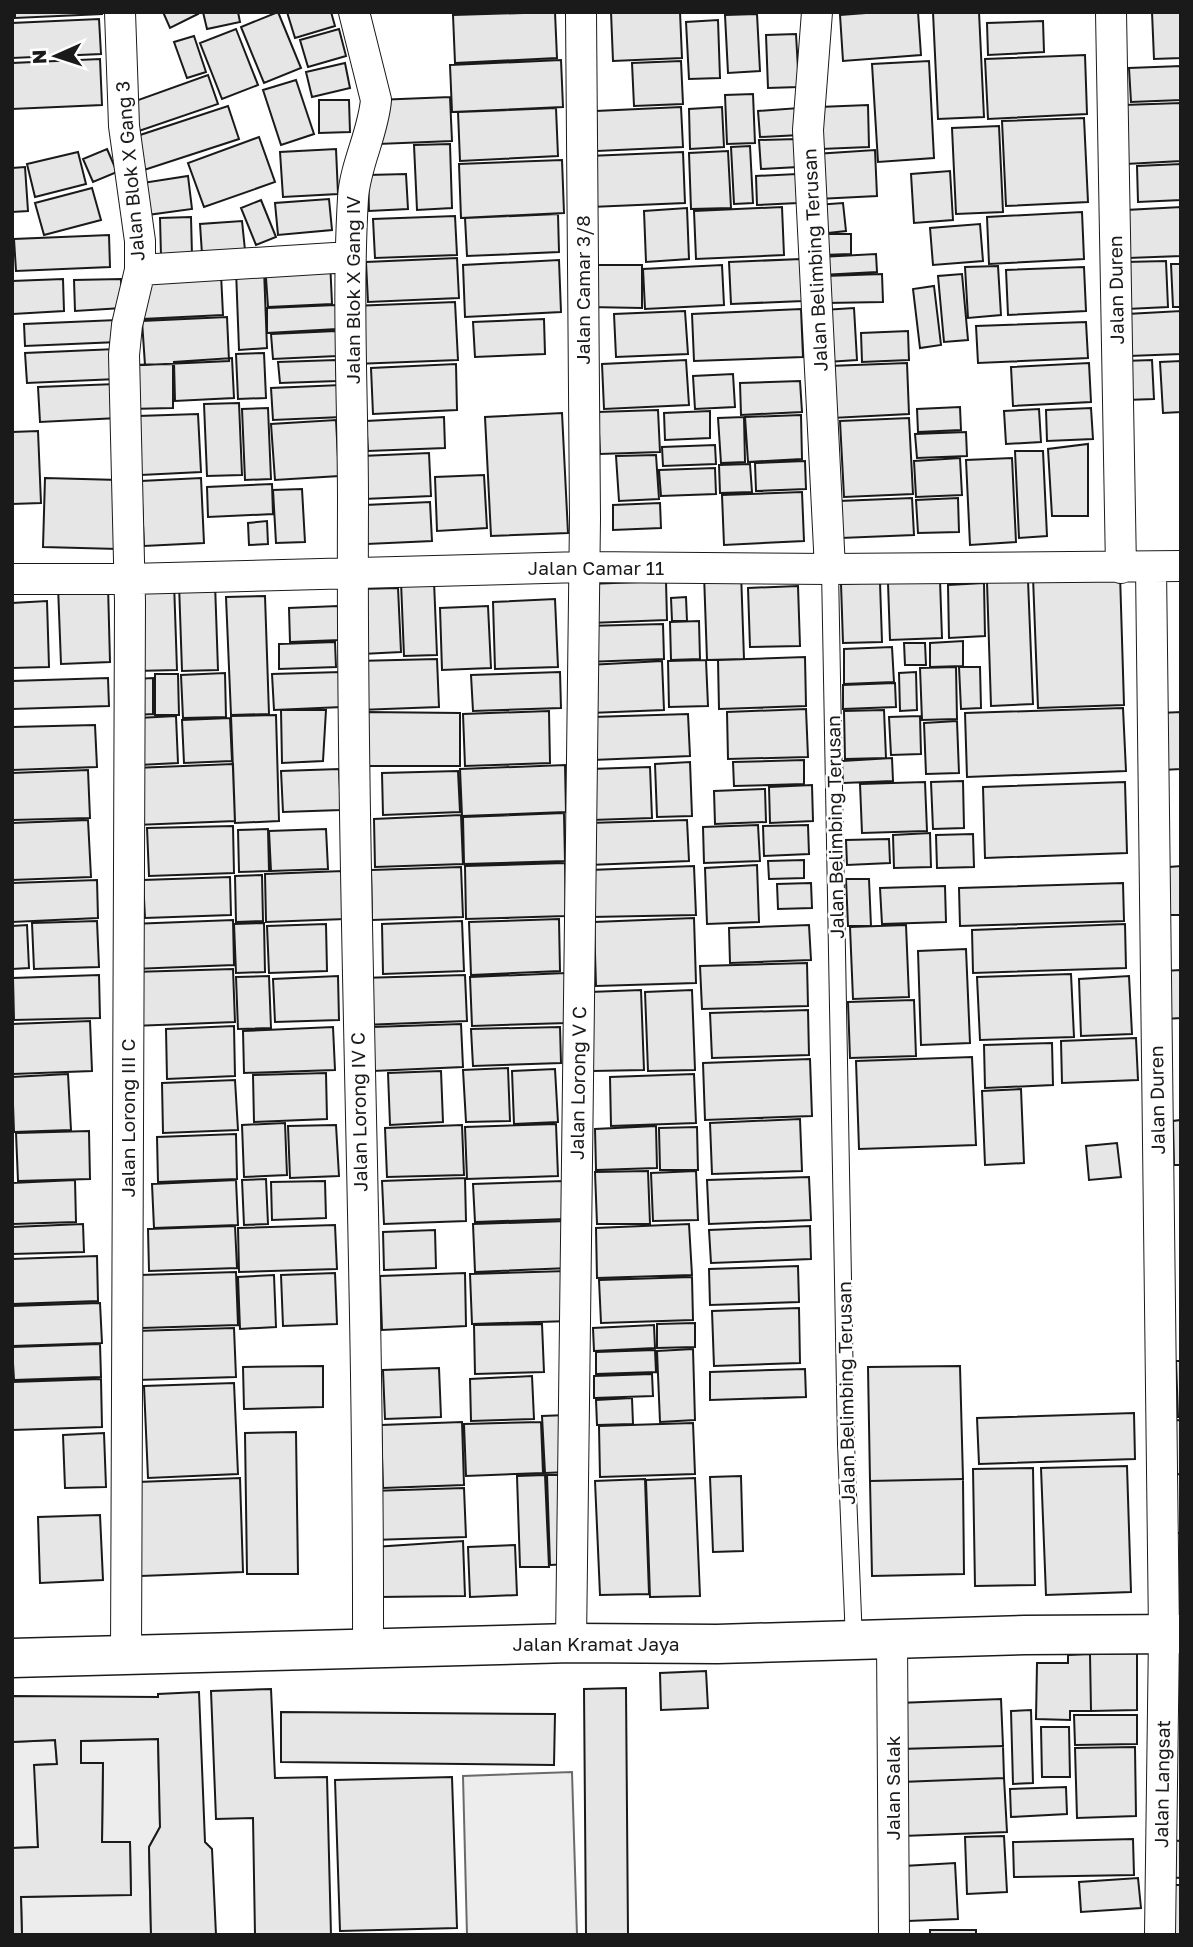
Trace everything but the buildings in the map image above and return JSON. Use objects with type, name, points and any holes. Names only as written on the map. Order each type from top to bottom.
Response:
[{"type":"street","name":"Jalan Blok X Gang 3","points":[[120,12],[121,88],[141,241],[140,270],[127,325],[124,355],[128,579]]},
{"type":"street","name":"Jalan Blok X Gang IV","points":[[352,574],[350,257],[354,182],[375,114],[376,100],[354,12]]},
{"type":"street","name":"Jalan Camar 3/8","points":[[581,12],[583,567]]},
{"type":"street","name":"Jalan Belimbing Terusan","points":[[817,12],[808,130],[830,569]]},
{"type":"street","name":"Jalan Duren","points":[[1111,12],[1121,568]]},
{"type":"street","points":[[140,270],[350,257]]},
{"type":"street","name":"Jalan Duren","points":[[1151,566],[1172,1634]]},
{"type":"street","name":"Jalan Camar 11","points":[[12,579],[128,579],[583,567],[830,569],[1181,566]]},
{"type":"street","name":"Jalan Lorong V C","points":[[571,1643],[583,567]]},
{"type":"street","name":"Jalan Lorong IV C","points":[[352,574],[368,1650]]},
{"type":"street","name":"Jalan Lorong III C","points":[[126,1657],[128,579]]},
{"type":"street","name":"Jalan Kramat Jaya","points":[[12,1658],[571,1643],[854,1641],[1025,1635],[1172,1634]]},
{"type":"street","name":"Jalan Langsat","points":[[1160,1935],[1172,1634]]},
{"type":"street","name":"Jalan Salak","points":[[892,1640],[894,1935]]},
{"type":"lane","name":"Jalan Belimbing Terusan","points":[[830,569],[846,1431],[854,1641]]},
{"type":"shaded area","points":[[158,1739],[160,1827],[149,1847],[151,1935],[22,1935],[21,1897],[131,1894],[130,1842],[102,1842],[103,1763],[81,1763],[81,1741]]},
{"type":"shaded area","points":[[55,1740],[57,1764],[35,1765],[38,1847],[12,1848],[12,1742]]},
{"type":"shaded area","points":[[572,1772],[577,1935],[467,1935],[463,1776]]}]
